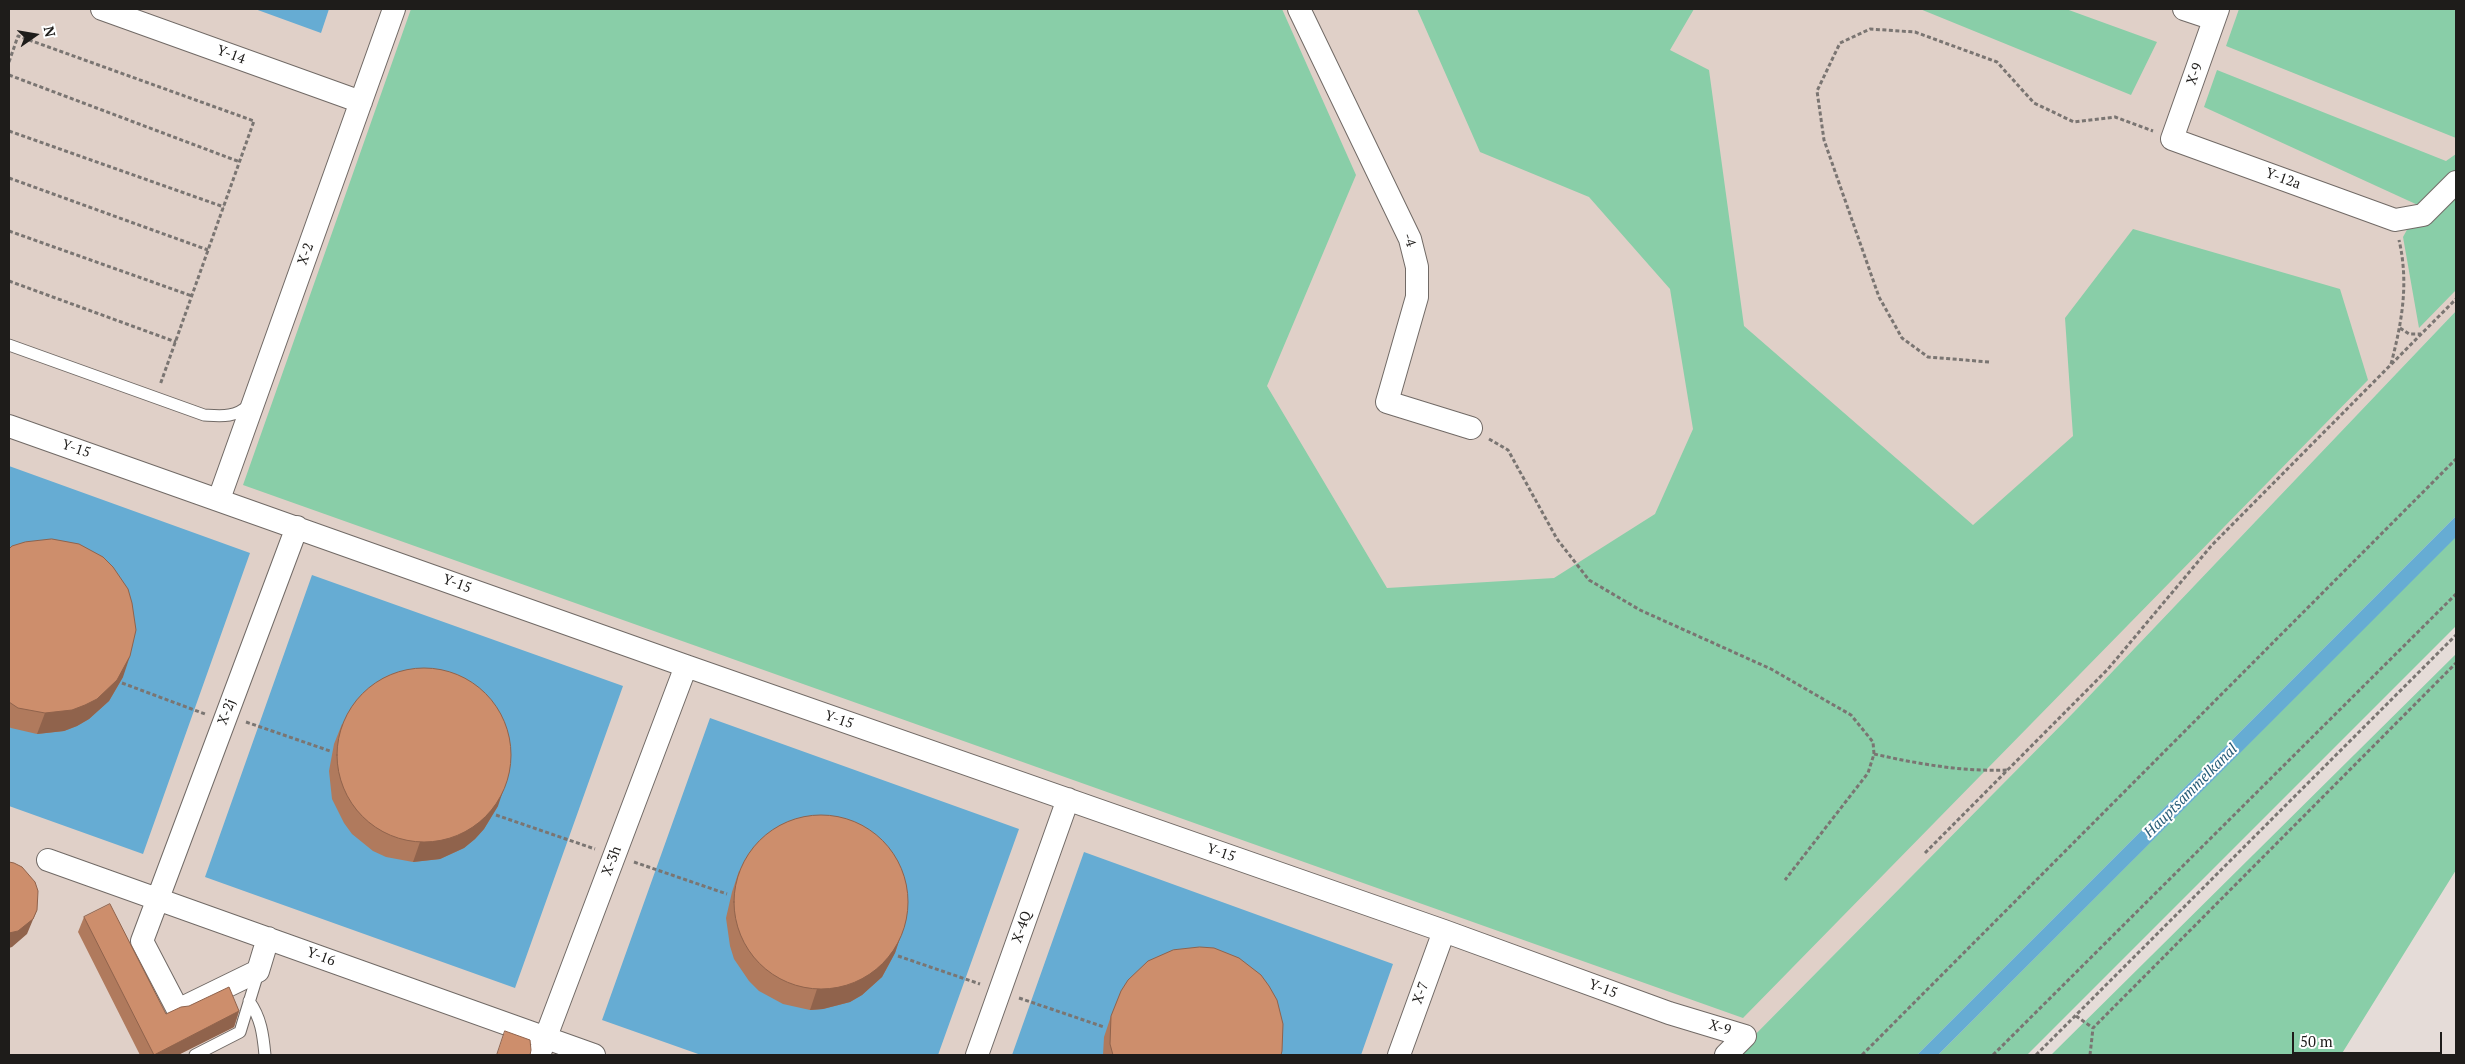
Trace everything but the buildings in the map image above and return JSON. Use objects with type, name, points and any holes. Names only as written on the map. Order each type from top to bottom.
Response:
[{"type":"street","name":"Y-14","points":[[102,9],[361,102]]},
{"type":"street","name":"X-2","points":[[218,499],[394,9]]},
{"type":"street","name":"-4","points":[[1299,9],[1410,238],[1418,267],[1417,297],[1387,402],[1471,428]]},
{"type":"street","points":[[2184,9],[2216,14]]},
{"type":"street","name":"X-9","points":[[2172,139],[2216,14]]},
{"type":"street","name":"Y-12a","points":[[2172,139],[2394,220]]},
{"type":"street","points":[[2394,220],[2423,215],[2456,182]]},
{"type":"street","name":"Y-15","points":[[9,426],[686,666],[1444,931],[1669,1013]]},
{"type":"street","name":"X-2j","points":[[258,971],[178,1010],[142,941],[297,527]]},
{"type":"street","name":"X-3h","points":[[542,1046],[686,666]]},
{"type":"street","name":"X-4Q","points":[[977,1055],[1068,800]]},
{"type":"street","name":"Y-16","points":[[48,860],[268,938],[542,1046],[594,1055]]},
{"type":"street","name":"X-7","points":[[1399,1055],[1444,931]]},
{"type":"street","points":[[258,971],[268,938]]},
{"type":"street","name":"X-9","points":[[1669,1013],[1745,1036],[1726,1055]]},
{"type":"lane","points":[[9,346],[204,415],[226,416],[241,413],[254,401]]},
{"type":"lane","points":[[195,1055],[240,1032],[258,971]]},
{"type":"lane","points":[[249,1001],[257,1012],[263,1030],[265,1055]]},
{"type":"path","points":[[1989,362],[1928,357],[1902,338],[1879,297],[1824,140],[1817,91],[1840,43],[1870,28],[1915,32],[1997,62],[2034,103],[2074,122],[2115,117],[2172,139]]},
{"type":"path","points":[[9,62],[18,36],[254,121],[156,397]]},
{"type":"path","points":[[9,75],[240,162]]},
{"type":"path","points":[[9,131],[224,206]]},
{"type":"path","points":[[9,178],[208,250]]},
{"type":"path","points":[[2391,365],[2400,328],[2404,296],[2404,263],[2394,220]]},
{"type":"path","points":[[9,231],[192,296]]},
{"type":"path","points":[[9,281],[176,342]]},
{"type":"path","points":[[1926,853],[2108,670],[2212,544],[2456,299]]},
{"type":"path","points":[[2400,328],[2409,334],[2421,334]]},
{"type":"path","points":[[1471,428],[1508,450],[1557,539],[1589,580],[1640,610],[1771,668],[1851,715],[1874,742],[1874,754],[1868,772],[1785,880]]},
{"type":"path","points":[[1862,1055],[2456,459]]},
{"type":"path","points":[[1993,1055],[2456,594]]},
{"type":"path","points":[[2036,1055],[2456,635]]},
{"type":"path","points":[[2090,1055],[2093,1028],[2456,663]]},
{"type":"path","points":[[122,684],[330,751]]},
{"type":"path","points":[[1874,754],[1953,768],[1981,771],[2009,770]]},
{"type":"path","points":[[496,815],[727,894]]},
{"type":"path","points":[[898,956],[1104,1027]]},
{"type":"path","points":[[2076,1016],[2093,1028]]},
{"type":"shaded area","points":[[9,9],[2456,9],[2456,311],[2073,713],[1735,1055],[9,1055]]},
{"type":"green space","points":[[411,9],[1282,9],[1356,175],[1267,386],[1387,588],[1554,578],[1655,514],[1693,429],[1670,289],[1589,197],[1480,152],[1417,9],[1694,9],[1670,50],[1709,70],[1744,326],[1973,525],[2073,436],[2065,318],[2133,229],[2340,289],[2368,380],[1743,1018],[243,485]]},
{"type":"green space","points":[[1920,9],[2066,9],[2157,42],[2131,95]]},
{"type":"green space","points":[[2239,9],[2456,9],[2456,138],[2226,46]]},
{"type":"green space","points":[[2217,70],[2446,161],[2456,154],[2456,290],[2419,328],[2403,237],[2420,206],[2204,107]]},
{"type":"green space","points":[[2456,311],[2456,516],[1917,1055],[1735,1055],[2073,713]]},
{"type":"green space","points":[[2456,536],[2456,626],[2027,1055],[1938,1055]]},
{"type":"green space","points":[[2456,654],[2456,870],[2341,1055],[2051,1055]]},
{"type":"water","points":[[255,9],[329,9],[321,33]]},
{"type":"water","points":[[9,466],[250,553],[143,854],[9,806]]},
{"type":"water","name":"Hauptsammelkanal","points":[[2456,516],[2456,537],[1938,1055],[1917,1055]]},
{"type":"water","points":[[312,575],[623,686],[515,988],[205,877]]},
{"type":"water","points":[[710,718],[1019,829],[938,1055],[701,1055],[602,1020]]},
{"type":"water","points":[[1084,852],[1393,964],[1361,1055],[1012,1055]]}]
